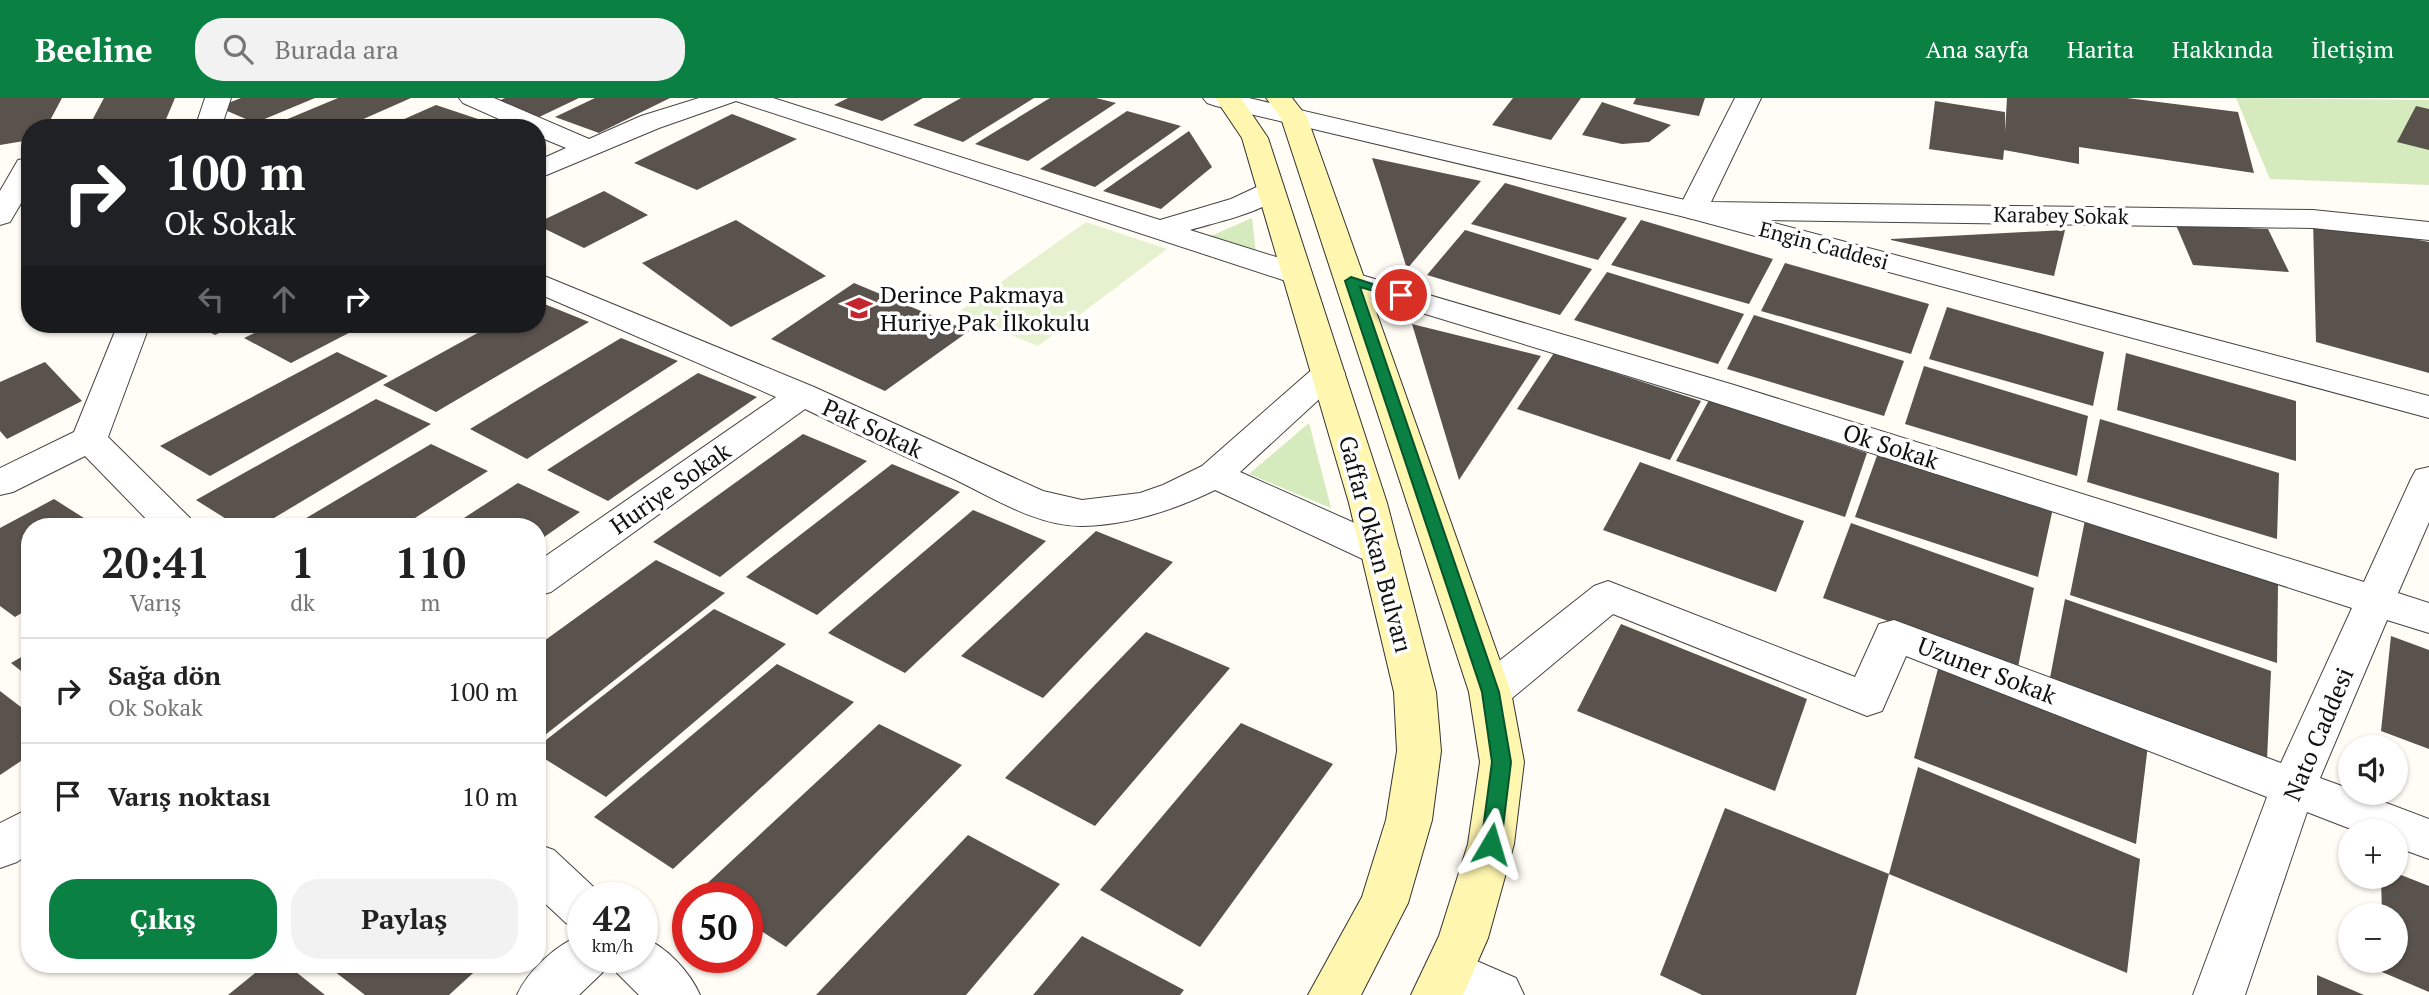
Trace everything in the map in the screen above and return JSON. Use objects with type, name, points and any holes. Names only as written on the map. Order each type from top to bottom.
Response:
[{"type":"main road","name":"Gaffar Okkan Bulvarı","points":[[1229,99],[1255,138],[1381,551],[1415,692],[1419,751],[1409,820],[1384,903],[1334,995]]},
{"type":"main road","points":[[1287,107],[1351,281],[1490,692],[1502,762],[1491,844],[1463,938],[1443,984]]},
{"type":"street","points":[[211,119],[218,98]]},
{"type":"street","points":[[472,98],[521,119]]},
{"type":"street","points":[[546,167],[681,110],[725,98]]},
{"type":"street","points":[[747,98],[1297,274]]},
{"type":"street","points":[[1692,210],[1748,98]]},
{"type":"street","name":"Engin Caddesi","points":[[1229,99],[1287,107],[1692,210],[2429,407]]},
{"type":"street","points":[[546,130],[588,148]]},
{"type":"street","points":[[0,170],[21,167]]},
{"type":"street","points":[[0,216],[21,180]]},
{"type":"street","points":[[1159,230],[1220,212],[1271,191]]},
{"type":"street","name":"Karabey Sokak","points":[[1692,210],[2312,219],[2429,231]]},
{"type":"street","name":"Ok Sokak","points":[[1351,281],[1722,393],[2429,618]]},
{"type":"street","name":"Pak Sokak","points":[[546,286],[802,395],[1030,500],[1059,510],[1082,513],[1143,505],[1215,475],[1328,373]]},
{"type":"street","points":[[0,483],[89,439],[130,333]]},
{"type":"street","name":"Huriye Sokak","points":[[546,576],[802,395]]},
{"type":"street","points":[[89,439],[168,518]]},
{"type":"street","points":[[1215,475],[1381,551]]},
{"type":"street","name":"Nato Caddesi","points":[[2219,995],[2293,787],[2429,479]]},
{"type":"street","name":"Uzuner Sokak","points":[[1490,692],[1608,596],[1867,699],[1894,635],[2429,839]]},
{"type":"street","points":[[0,848],[21,834]]},
{"type":"street","points":[[546,874],[567,893]]},
{"type":"street","points":[[543,995],[567,973]]},
{"type":"street","points":[[651,973],[674,995]]},
{"type":"street","points":[[1443,984],[1498,995]]},
{"type":"green space","points":[[2236,98],[2429,100],[2429,185],[2270,179]]},
{"type":"green space","points":[[1252,218],[1256,254],[1206,238]]},
{"type":"green space","points":[[1086,222],[1167,249],[1038,346],[957,313]]},
{"type":"green space","points":[[1309,423],[1331,508],[1249,474]]},
{"type":"building","points":[[0,98],[62,98],[51,119],[21,119],[21,142],[0,145]]},
{"type":"building","points":[[104,98],[175,98],[166,119],[93,119]]},
{"type":"building","points":[[241,98],[315,98],[265,119],[246,119],[218,107]]},
{"type":"building","points":[[338,98],[411,98],[363,119],[288,119]]},
{"type":"building","points":[[505,98],[579,98],[535,119],[494,103]]},
{"type":"building","points":[[595,98],[670,98],[599,133],[555,117]]},
{"type":"building","points":[[848,98],[923,98],[882,121],[834,105]]},
{"type":"building","points":[[961,98],[1034,98],[963,142],[913,125]]},
{"type":"building","points":[[1050,98],[1096,98],[1116,103],[1028,161],[975,144]]},
{"type":"building","points":[[1513,98],[1581,98],[1551,140],[1492,125]]},
{"type":"building","points":[[1636,98],[1705,98],[1699,116],[1633,104]]},
{"type":"building","points":[[2007,98],[2127,98],[2238,112],[2254,173],[2079,147],[2079,164],[2004,150],[2003,160],[1929,149],[1935,101],[2005,112],[2005,132]]},
{"type":"building","points":[[1602,102],[1671,125],[1649,142],[1622,144],[1582,135]]},
{"type":"building","points":[[436,105],[478,119],[404,119]]},
{"type":"building","points":[[2416,106],[2429,109],[2429,150],[2397,142]]},
{"type":"building","points":[[1127,111],[1181,126],[1095,187],[1040,169]]},
{"type":"building","points":[[732,114],[797,139],[697,190],[634,163]]},
{"type":"building","points":[[1189,131],[1212,167],[1161,209],[1103,191]]},
{"type":"building","points":[[1372,158],[1481,181],[1407,269],[1380,182]]},
{"type":"building","points":[[1505,183],[1627,218],[1598,260],[1471,224]]},
{"type":"building","points":[[604,191],[648,215],[584,248],[546,229],[546,219]]},
{"type":"building","points":[[2313,219],[2429,242],[2429,373],[2316,342]]},
{"type":"building","points":[[736,220],[826,276],[731,327],[642,263]]},
{"type":"building","points":[[1641,220],[1773,259],[1749,304],[1611,265]]},
{"type":"building","points":[[2176,225],[2268,229],[2289,272],[2193,265]]},
{"type":"building","points":[[1465,230],[1592,269],[1560,315],[1427,275]]},
{"type":"building","points":[[2065,230],[2054,276],[1891,240],[1891,239]]},
{"type":"building","points":[[1785,263],[1929,304],[1911,354],[1761,311]]},
{"type":"building","points":[[1607,272],[1744,314],[1718,364],[1574,320]]},
{"type":"building","points":[[854,283],[969,331],[885,391],[771,339]]},
{"type":"building","points":[[546,305],[589,322],[436,412],[383,385],[478,333],[546,333]]},
{"type":"building","points":[[1947,307],[2104,352],[2093,406],[1929,359]]},
{"type":"building","points":[[1754,315],[1904,361],[1884,416],[1727,369]]},
{"type":"building","points":[[1412,324],[1541,356],[1459,480]]},
{"type":"building","points":[[254,333],[349,333],[291,363],[244,338]]},
{"type":"building","points":[[621,338],[678,361],[527,459],[470,429]]},
{"type":"building","points":[[337,352],[388,376],[210,476],[160,446]]},
{"type":"building","points":[[1554,353],[1701,401],[1670,460],[1517,409]]},
{"type":"building","points":[[2126,353],[2296,401],[2296,461],[2117,410]]},
{"type":"building","points":[[45,362],[82,401],[7,439],[0,431],[0,382]]},
{"type":"building","points":[[1924,366],[2088,416],[2077,476],[1905,424]]},
{"type":"building","points":[[698,373],[757,397],[608,501],[547,470]]},
{"type":"building","points":[[376,399],[431,424],[274,518],[225,518],[196,500]]},
{"type":"building","points":[[1709,400],[1867,453],[1845,517],[1676,461]]},
{"type":"building","points":[[2100,419],[2279,473],[2277,539],[2087,482]]},
{"type":"building","points":[[803,434],[867,461],[720,577],[653,542]]},
{"type":"building","points":[[431,444],[488,471],[415,518],[306,518]]},
{"type":"building","points":[[1879,450],[2053,508],[2038,577],[1855,517]]},
{"type":"building","points":[[1640,462],[1804,521],[1776,592],[1603,530]]},
{"type":"building","points":[[892,464],[960,492],[817,615],[746,577]]},
{"type":"building","points":[[518,483],[580,512],[546,536],[546,518],[464,518]]},
{"type":"building","points":[[54,499],[84,518],[21,518],[21,613],[15,617],[0,606],[0,528]]},
{"type":"building","points":[[973,510],[1046,541],[905,673],[828,633]]},
{"type":"building","points":[[2085,520],[2278,584],[2277,663],[2070,595]]},
{"type":"building","points":[[1851,523],[2034,588],[2018,667],[1823,598]]},
{"type":"building","points":[[1096,531],[1173,562],[1043,698],[961,656]]},
{"type":"building","points":[[656,560],[725,593],[546,734],[546,639]]},
{"type":"building","points":[[2065,599],[2271,671],[2267,760],[2049,683]]},
{"type":"building","points":[[714,609],[786,644],[606,797],[546,760],[546,740]]},
{"type":"building","points":[[1621,624],[1807,699],[1775,791],[1577,711]]},
{"type":"building","points":[[1146,632],[1230,668],[1095,826],[1005,778]]},
{"type":"building","points":[[2391,636],[2429,650],[2429,749],[2408,741],[2408,735],[2392,735],[2381,731]]},
{"type":"building","points":[[21,657],[21,671],[11,663]]},
{"type":"building","points":[[777,664],[854,702],[673,869],[594,817]]},
{"type":"building","points":[[1939,665],[2148,745],[2136,844],[1914,758]]},
{"type":"building","points":[[0,691],[21,707],[21,761],[0,775]]},
{"type":"building","points":[[1241,723],[1333,764],[1200,947],[1100,890]]},
{"type":"building","points":[[879,724],[962,765],[786,947],[763,932],[763,882],[709,882]]},
{"type":"building","points":[[1918,767],[2140,859],[2127,973],[1889,874]]},
{"type":"building","points":[[1725,808],[1889,874],[1856,995],[1702,995],[1660,975]]},
{"type":"building","points":[[968,835],[1060,884],[966,995],[816,995]]},
{"type":"building","points":[[2408,878],[2429,886],[2429,992],[2384,973],[2408,973],[2408,903],[2382,903],[2381,889],[2408,889]]},
{"type":"building","points":[[1082,936],[1184,990],[1180,995],[1033,995]]},
{"type":"building","points":[[255,973],[297,973],[325,995],[228,995]]},
{"type":"building","points":[[337,973],[473,973],[449,995],[365,995]]},
{"type":"building","points":[[2317,975],[2364,995],[2317,995]]},
{"type":"place","name":"Derince Pakmaya Huriye Pak İlkokulu","points":[[859,308]]},
{"type":"route","points":[[1401,295],[1351,281],[1490,692],[1502,762],[1491,844]]}]
